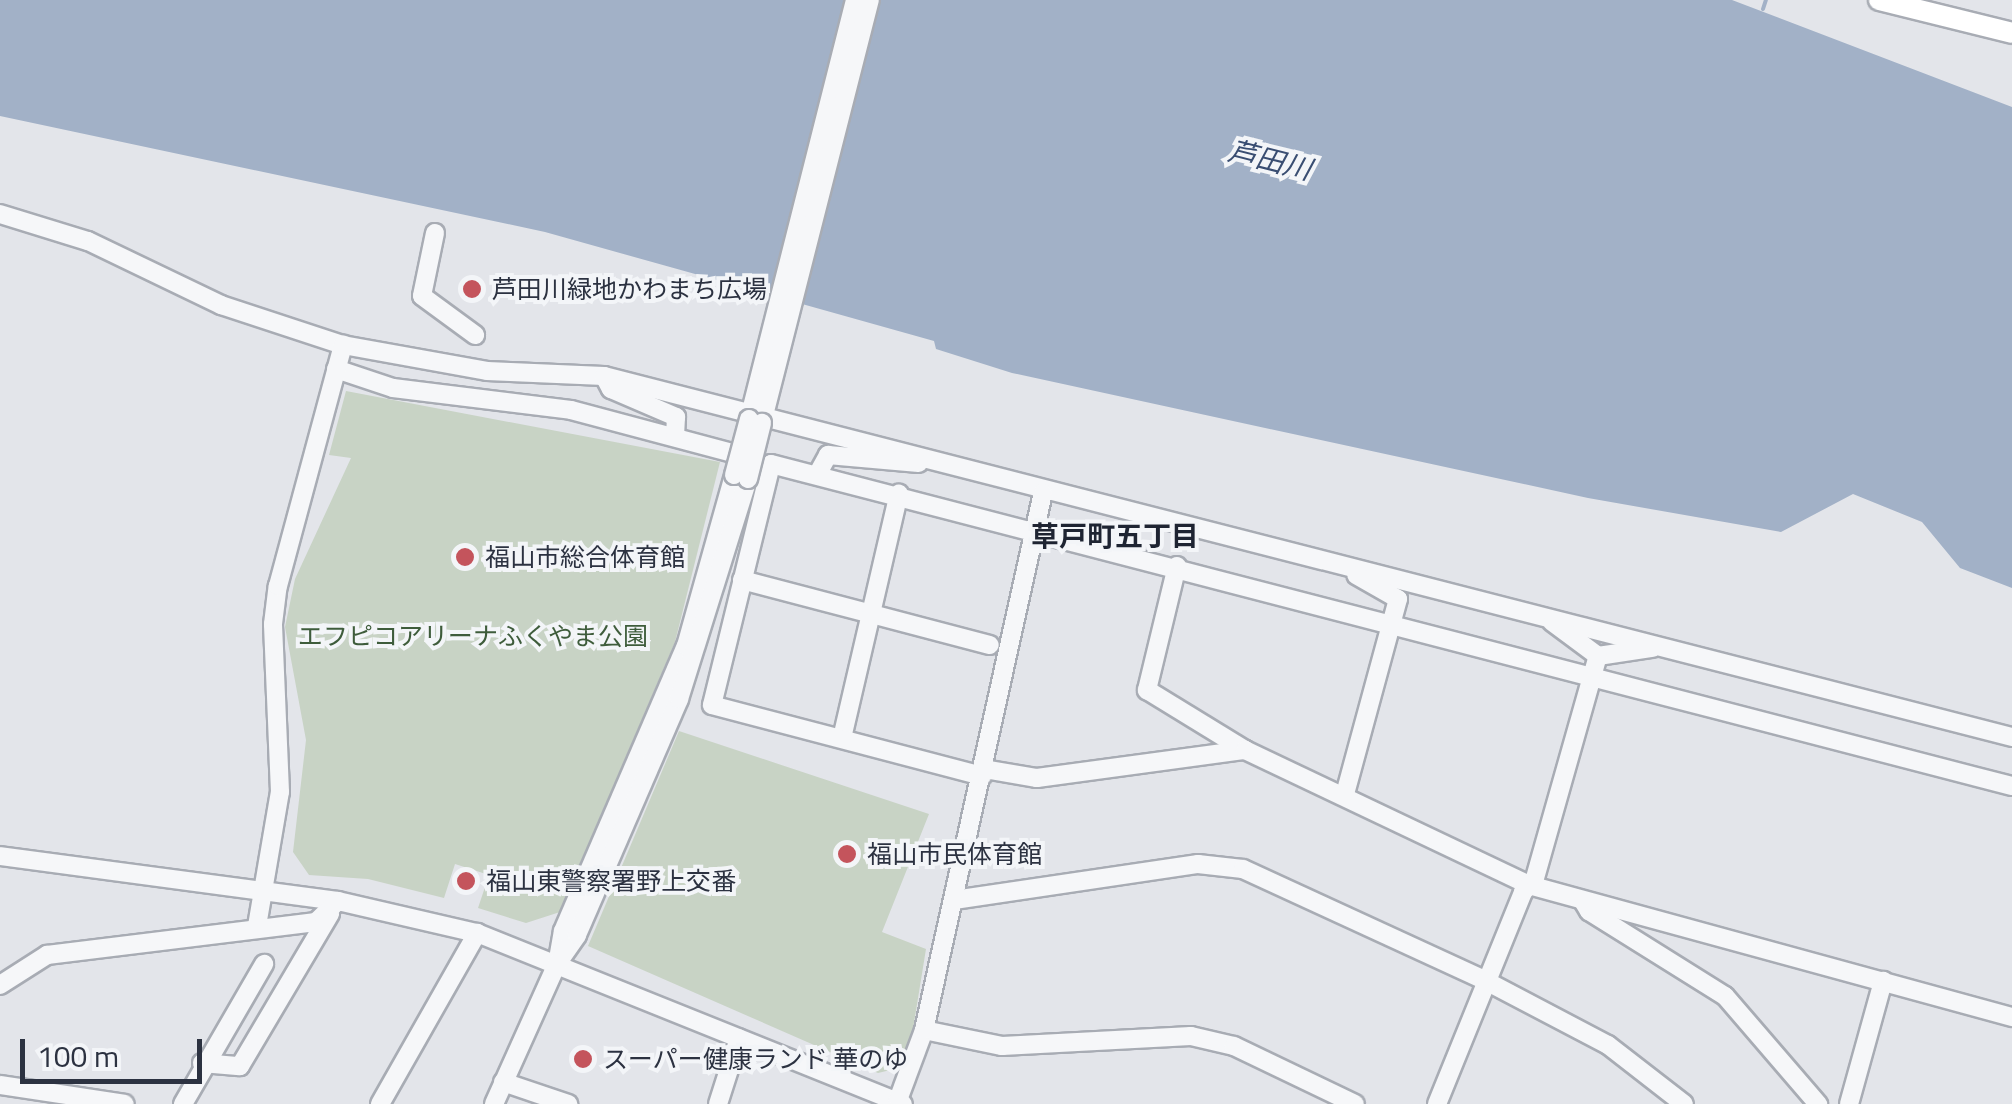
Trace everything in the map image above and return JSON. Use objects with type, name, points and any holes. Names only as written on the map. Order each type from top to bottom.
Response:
[{"type":"main road","points":[[1879,0],[2012,33]]},
{"type":"street","points":[[758,411],[856,0]]},
{"type":"street","points":[[494,1104],[556,964],[563,931],[686,646],[741,477],[870,0]]},
{"type":"street","points":[[0,214],[88,241],[220,305],[343,344],[486,371],[604,376],[758,411],[1044,493],[1542,615],[2012,737]]},
{"type":"street","points":[[435,233],[422,296],[475,335]]},
{"type":"street","points":[[257,926],[266,892],[283,750],[272,624],[343,344]]},
{"type":"street","points":[[336,369],[393,388],[571,410],[2012,786]]},
{"type":"street","points":[[604,376],[611,389],[676,417],[675,436]]},
{"type":"street","points":[[817,475],[828,455],[948,463]]},
{"type":"street","points":[[771,464],[712,705],[983,773],[1037,778],[1245,750]]},
{"type":"street","points":[[0,856],[338,901],[477,933],[900,1102],[924,1030],[1044,493]]},
{"type":"street","points":[[842,738],[898,494]]},
{"type":"street","points":[[1334,563],[1398,599],[1345,794]]},
{"type":"street","points":[[1176,566],[1147,690],[1245,750],[1345,794],[1528,885],[2012,1016]]},
{"type":"street","points":[[742,580],[990,644]]},
{"type":"street","points":[[1542,615],[1598,656],[1660,647]]},
{"type":"street","points":[[1437,1104],[1528,885],[1598,656]]},
{"type":"street","points":[[954,900],[1224,865],[1268,878],[1486,981],[1646,1068],[1684,1104]]},
{"type":"street","points":[[1582,899],[1589,912],[1725,996],[1818,1104]]},
{"type":"street","points":[[0,985],[47,955],[257,926],[316,922],[338,901]]},
{"type":"street","points":[[202,1063],[240,1066],[338,901]]},
{"type":"street","points":[[380,1104],[477,933]]},
{"type":"street","points":[[183,1104],[202,1063],[264,964]]},
{"type":"street","points":[[1849,1104],[1883,981]]},
{"type":"street","points":[[924,1030],[1002,1046],[1191,1036],[1234,1046],[1356,1104]]},
{"type":"street","points":[[718,1104],[740,1038]]},
{"type":"street","points":[[504,1082],[568,1104]]},
{"type":"street","points":[[0,1085],[125,1104]]},
{"type":"green space","name":"エフピコアリーナふくやま公園","points":[[346,391],[720,462],[675,642],[560,912],[526,923],[478,908],[489,875],[455,864],[444,898],[368,879],[309,875],[293,852],[306,740],[285,627],[295,579],[351,458],[329,455]]},
{"type":"green space","points":[[679,731],[929,814],[882,932],[926,949],[907,1066],[878,1073],[588,946]]},
{"type":"water","name":"芦田川","points":[[0,0],[1732,0],[2012,107],[2012,588],[1960,568],[1922,522],[1853,494],[1781,532],[1588,498],[1012,373],[936,349],[934,341],[545,232],[0,116]]},
{"type":"waterway","points":[[1763,9],[1766,0]]},
{"type":"place","name":"芦田川緑地かわまち広場","points":[[472,289]]},
{"type":"place","name":"福山市総合体育館","points":[[465,557]]},
{"type":"place","name":"福山市民体育館","points":[[847,854]]},
{"type":"place","name":"福山東警察署野上交番","points":[[466,881]]},
{"type":"place","name":"スーパー健康ランド 華のゆ","points":[[583,1059]]},
{"type":"district","name":"草戸町五丁目","points":[[1115,536]]}]
